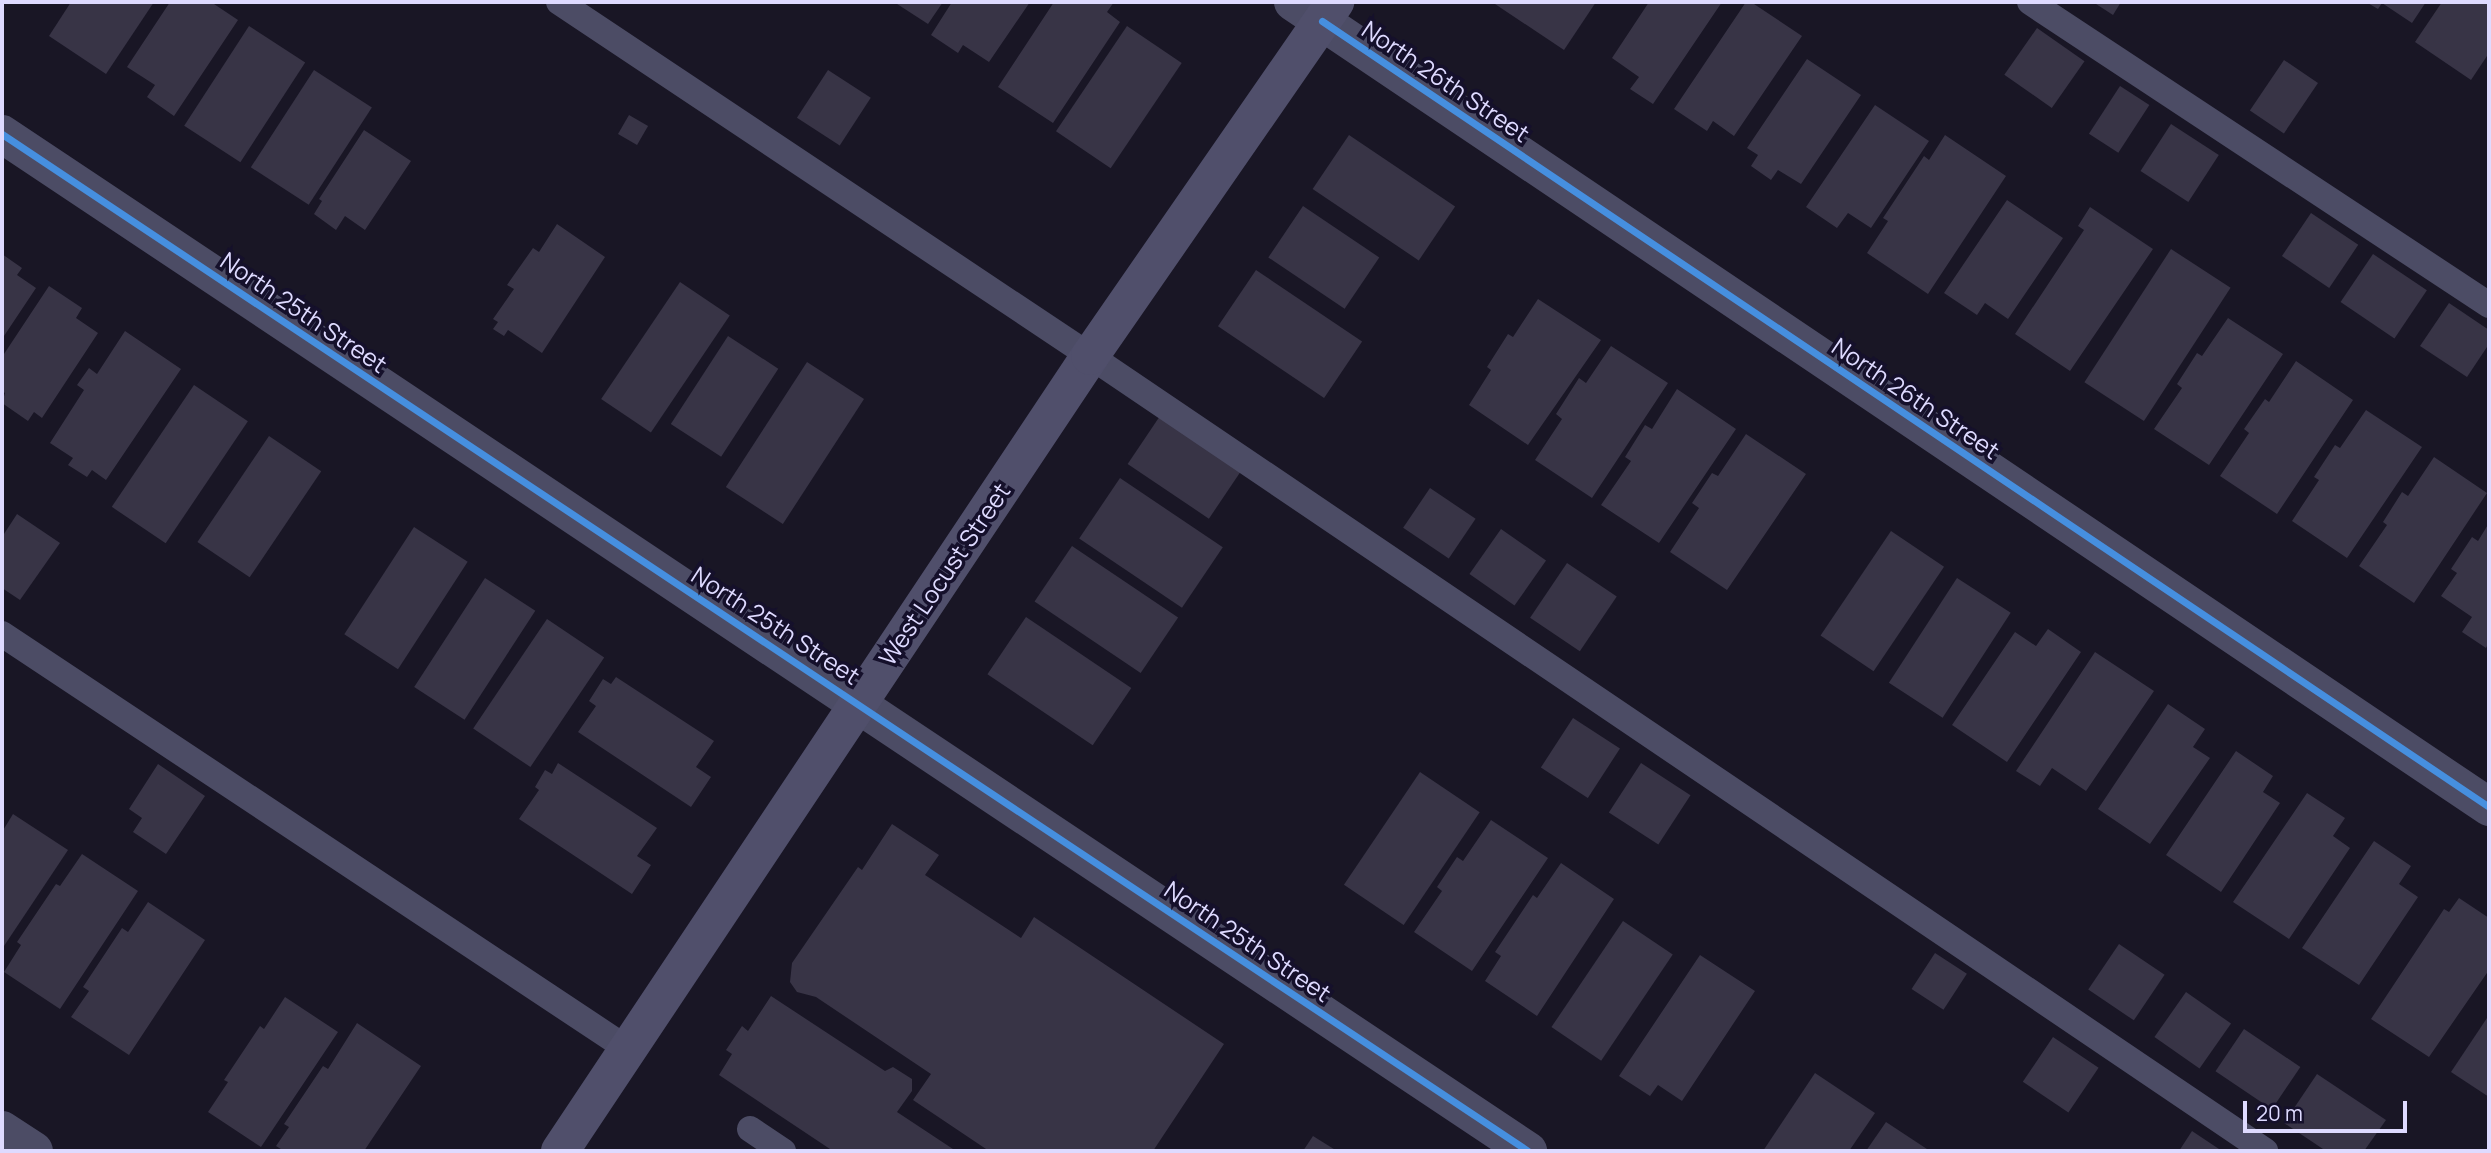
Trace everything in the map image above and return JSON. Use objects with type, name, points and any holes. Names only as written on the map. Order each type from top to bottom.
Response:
[{"type":"street","name":"West Locust Street","points":[[560,1151],[1090,356],[1317,8]]},
{"type":"street","name":"North 26th Street","points":[[1317,8],[2489,807]]},
{"type":"street","name":"North 25th Street","points":[[2,134],[1528,1151]]},
{"type":"street","points":[[2,1130],[34,1151]]},
{"type":"lane","points":[[559,2],[1090,356],[2265,1151]]},
{"type":"lane","points":[[2030,2],[2489,304]]},
{"type":"lane","points":[[2,634],[629,1050]]},
{"type":"lane","points":[[750,1129],[783,1151]]},
{"type":"building","points":[[71,2],[154,2],[106,74],[49,36]]},
{"type":"building","points":[[170,2],[211,2],[238,20],[174,116],[147,97],[155,85],[127,67]]},
{"type":"building","points":[[894,2],[943,2],[928,24]]},
{"type":"building","points":[[952,2],[1030,2],[989,62],[963,45],[958,53],[931,35]]},
{"type":"building","points":[[1054,2],[1114,2],[1107,12],[1120,22],[1053,123],[998,87]]},
{"type":"building","points":[[1492,2],[1596,2],[1564,50]]},
{"type":"building","points":[[1649,2],[1722,2],[1653,104],[1630,89],[1639,77],[1612,58]]},
{"type":"building","points":[[1746,2],[1751,2],[1802,36],[1734,136],[1713,121],[1707,131],[1674,109]]},
{"type":"building","points":[[2093,2],[2121,2],[2113,15]]},
{"type":"building","points":[[2366,2],[2426,2],[2412,23],[2382,3],[2378,9]]},
{"type":"building","points":[[2442,2],[2489,2],[2489,53],[2471,80],[2415,42]]},
{"type":"building","points":[[249,26],[305,62],[240,162],[184,126]]},
{"type":"building","points":[[1127,26],[1182,63],[1111,168],[1056,131]]},
{"type":"building","points":[[2037,28],[2085,61],[2052,108],[2004,75]]},
{"type":"building","points":[[1807,59],[1861,95],[1801,184],[1778,170],[1771,180],[1751,166],[1758,155],[1747,148]]},
{"type":"building","points":[[2284,60],[2318,83],[2284,133],[2250,111]]},
{"type":"building","points":[[314,70],[372,108],[309,205],[251,167]]},
{"type":"building","points":[[828,70],[871,98],[840,146],[797,118]]},
{"type":"building","points":[[2120,86],[2149,105],[2118,153],[2089,134]]},
{"type":"building","points":[[1875,105],[1929,141],[1871,228],[1848,213],[1837,228],[1806,207]]},
{"type":"building","points":[[629,115],[648,126],[637,145],[618,134]]},
{"type":"building","points":[[2171,124],[2219,155],[2188,202],[2141,171]]},
{"type":"building","points":[[364,130],[411,161],[365,230],[345,216],[336,230],[314,214],[322,201],[319,199]]},
{"type":"building","points":[[1349,135],[1455,207],[1419,260],[1313,189]]},
{"type":"building","points":[[1945,135],[2006,176],[1928,294],[1867,253],[1888,221],[1883,218],[1924,156],[1929,160]]},
{"type":"building","points":[[2007,200],[2063,238],[2008,319],[1985,303],[1977,315],[1944,293]]},
{"type":"building","points":[[1303,206],[1379,257],[1345,309],[1268,257]]},
{"type":"building","points":[[2090,207],[2153,249],[2070,371],[2015,334],[2084,230],[2078,226]]},
{"type":"building","points":[[2311,213],[2358,245],[2329,288],[2282,256]]},
{"type":"building","points":[[557,224],[605,257],[542,353],[508,330],[504,336],[493,329],[498,322],[493,319],[514,289],[507,285],[533,248],[539,252]]},
{"type":"building","points":[[2171,249],[2231,288],[2144,421],[2084,382]]},
{"type":"building","points":[[2,254],[22,268],[17,275],[36,288],[2,339]]},
{"type":"building","points":[[2373,254],[2427,290],[2394,338],[2341,302]]},
{"type":"building","points":[[1256,270],[1362,342],[1324,398],[1218,326]]},
{"type":"building","points":[[680,282],[730,316],[651,432],[601,399]]},
{"type":"building","points":[[49,286],[82,308],[76,318],[98,333],[42,418],[34,412],[28,421],[2,403],[5,393],[2,391],[2,357]]},
{"type":"building","points":[[1538,299],[1601,340],[1528,445],[1469,405],[1491,370],[1487,367],[1508,334],[1513,337]]},
{"type":"building","points":[[2449,303],[2489,330],[2489,344],[2467,377],[2420,346]]},
{"type":"building","points":[[2228,318],[2283,354],[2209,465],[2154,429],[2182,388],[2177,384],[2197,353],[2202,356]]},
{"type":"building","points":[[125,331],[181,369],[106,480],[92,470],[87,477],[68,465],[73,458],[50,443],[84,390],[77,385],[89,368],[97,374]]},
{"type":"building","points":[[728,336],[778,369],[721,457],[671,424]]},
{"type":"building","points":[[1611,346],[1668,383],[1592,498],[1535,460],[1562,419],[1556,414],[1579,378],[1586,383]]},
{"type":"building","points":[[2296,361],[2353,400],[2277,514],[2220,476],[2249,433],[2244,429],[2265,399],[2269,402]]},
{"type":"building","points":[[807,362],[864,399],[783,524],[726,487]]},
{"type":"building","points":[[194,385],[248,421],[166,543],[112,507]]},
{"type":"building","points":[[1677,389],[1736,429],[1659,543],[1601,505],[1631,461],[1625,457],[1645,425],[1652,429]]},
{"type":"building","points":[[1164,410],[1245,465],[1209,519],[1128,464]]},
{"type":"building","points":[[2366,410],[2422,447],[2347,558],[2292,521],[2319,480],[2314,477],[2335,445],[2340,448]]},
{"type":"building","points":[[1746,434],[1806,474],[1727,590],[1670,552],[1699,508],[1692,503],[1712,473],[1718,476]]},
{"type":"building","points":[[269,436],[321,471],[250,577],[197,542]]},
{"type":"building","points":[[2434,457],[2487,493],[2414,603],[2359,566],[2387,525],[2383,522],[2402,492],[2408,496]]},
{"type":"building","points":[[1120,478],[1223,547],[1182,608],[1079,539]]},
{"type":"building","points":[[1430,488],[1476,519],[1449,559],[1403,528]]},
{"type":"building","points":[[17,514],[60,543],[20,600],[2,588],[2,537]]},
{"type":"building","points":[[2489,523],[2489,642],[2486,648],[2462,632],[2472,617],[2441,596],[2457,573],[2451,569],[2472,537],[2478,541]]},
{"type":"building","points":[[414,527],[468,562],[398,669],[344,634]]},
{"type":"building","points":[[1501,529],[1546,561],[1515,606],[1469,574]]},
{"type":"building","points":[[1891,531],[1944,567],[1874,671],[1821,635]]},
{"type":"building","points":[[1072,546],[1178,618],[1141,673],[1035,602]]},
{"type":"building","points":[[1567,563],[1617,597],[1580,651],[1530,618]]},
{"type":"building","points":[[485,578],[535,611],[465,720],[414,687]]},
{"type":"building","points":[[1957,578],[2011,613],[1943,718],[1889,683]]},
{"type":"building","points":[[1026,617],[1131,688],[1093,745],[987,674]]},
{"type":"building","points":[[547,619],[604,658],[530,767],[473,728]]},
{"type":"building","points":[[2048,629],[2081,652],[2007,762],[1952,725],[2015,632],[2036,646]]},
{"type":"building","points":[[2095,652],[2154,691],[2086,791],[2052,768],[2040,786],[2016,771]]},
{"type":"building","points":[[616,677],[714,741],[696,767],[711,777],[691,807],[578,732],[596,706],[589,701],[603,679],[611,684]]},
{"type":"building","points":[[2168,704],[2205,729],[2193,747],[2210,758],[2150,844],[2098,809]]},
{"type":"building","points":[[1573,718],[1620,748],[1588,798],[1541,767]]},
{"type":"building","points":[[2236,751],[2273,776],[2263,792],[2280,803],[2221,892],[2166,855]]},
{"type":"building","points":[[558,763],[657,828],[637,856],[651,865],[632,894],[519,819],[539,790],[535,787],[545,770],[552,774]]},
{"type":"building","points":[[1641,763],[1690,795],[1658,845],[1609,812]]},
{"type":"building","points":[[158,764],[205,796],[166,854],[133,832],[142,818],[129,809]]},
{"type":"building","points":[[1420,772],[1480,812],[1404,925],[1344,885]]},
{"type":"building","points":[[2307,793],[2345,818],[2333,836],[2350,848],[2289,939],[2233,902]]},
{"type":"building","points":[[13,814],[68,850],[2,949],[2,832]]},
{"type":"building","points":[[1491,820],[1548,858],[1472,971],[1414,932],[1442,891],[1437,887],[1457,857],[1463,861]]},
{"type":"building","points":[[892,824],[939,855],[925,875],[1021,938],[1034,917],[1224,1044],[1153,1151],[989,1151],[913,1100],[931,1074],[816,997],[797,992],[790,982],[792,963],[858,867],[862,870]]},
{"type":"building","points":[[2374,841],[2411,866],[2399,884],[2418,897],[2359,985],[2302,948]]},
{"type":"building","points":[[82,854],[138,891],[60,1009],[4,972],[21,945],[17,942],[56,884],[60,886]]},
{"type":"building","points":[[1561,863],[1614,899],[1537,1016],[1485,981],[1501,956],[1495,952],[1533,895],[1537,898]]},
{"type":"building","points":[[2459,898],[2489,918],[2489,970],[2429,1057],[2371,1019],[2444,909],[2449,912]]},
{"type":"building","points":[[148,902],[205,940],[129,1055],[71,1017],[89,991],[83,987],[122,928],[128,932]]},
{"type":"building","points":[[1623,921],[1673,955],[1601,1061],[1551,1027]]},
{"type":"building","points":[[2119,944],[2165,975],[2134,1020],[2088,990]]},
{"type":"building","points":[[1935,953],[1967,974],[1943,1010],[1912,989]]},
{"type":"building","points":[[1700,955],[1755,991],[1682,1101],[1658,1085],[1650,1096],[1619,1076]]},
{"type":"building","points":[[2186,992],[2231,1024],[2200,1069],[2154,1037]]},
{"type":"building","points":[[771,996],[885,1071],[893,1067],[912,1079],[912,1091],[897,1112],[956,1151],[833,1151],[719,1075],[732,1054],[726,1050],[742,1026],[748,1031]]},
{"type":"building","points":[[285,997],[338,1032],[261,1147],[208,1112],[228,1082],[224,1080],[260,1026],[264,1029]]},
{"type":"building","points":[[2489,1015],[2489,1097],[2451,1072]]},
{"type":"building","points":[[357,1023],[421,1066],[364,1151],[284,1151],[276,1146],[289,1127],[284,1124],[323,1066],[328,1069]]},
{"type":"building","points":[[2244,1029],[2300,1067],[2272,1109],[2215,1071]]},
{"type":"building","points":[[2053,1037],[2099,1068],[2068,1113],[2023,1082]]},
{"type":"building","points":[[1815,1073],[1875,1113],[1849,1151],[1763,1151]]},
{"type":"building","points":[[2317,1074],[2386,1120],[2364,1151],[2326,1151],[2284,1123]]},
{"type":"building","points":[[1886,1122],[1930,1151],[1866,1151]]},
{"type":"building","points":[[2192,1131],[2222,1151],[2179,1151]]},
{"type":"building","points":[[1313,1136],[1337,1151],[1303,1151]]},
{"type":"cycle path","points":[[1322,21],[2489,807]]},
{"type":"cycle path","points":[[2,134],[1528,1151]]}]
